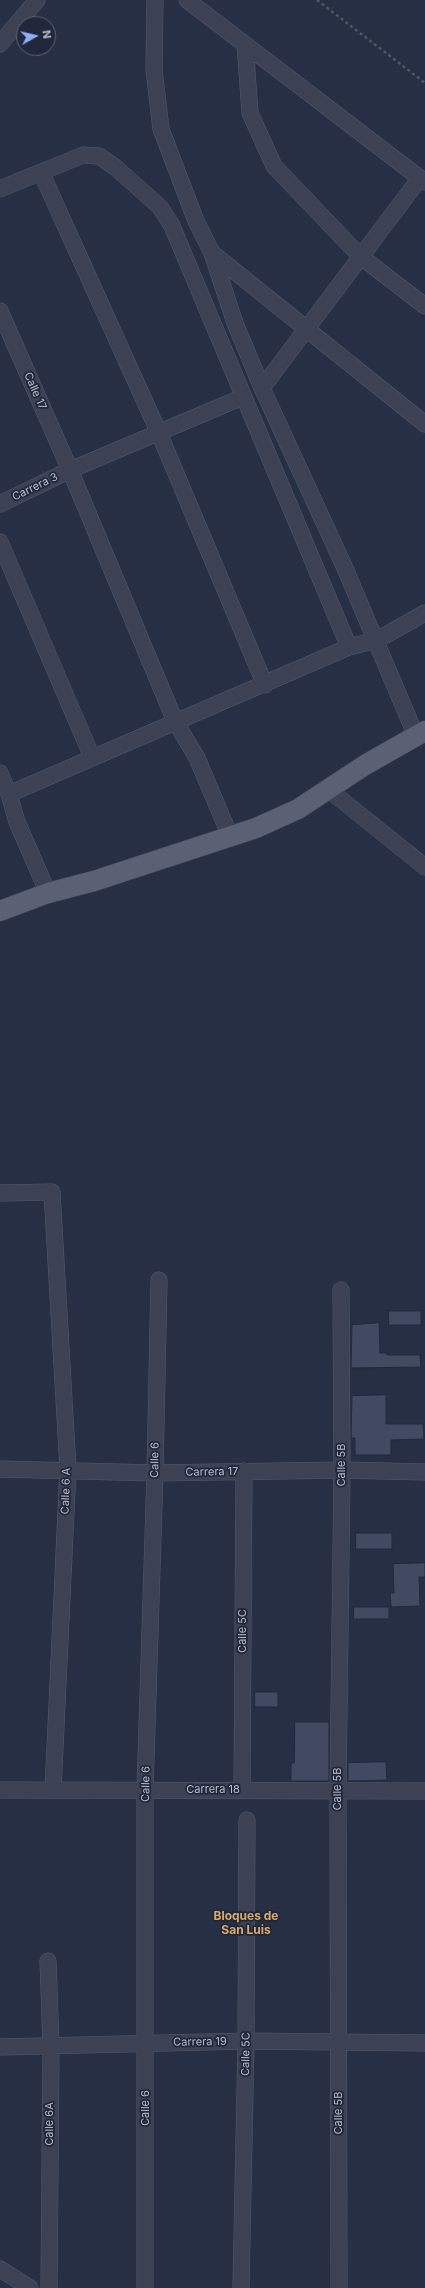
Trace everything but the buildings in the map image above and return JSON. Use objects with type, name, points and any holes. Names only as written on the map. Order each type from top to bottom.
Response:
[{"type":"main road","points":[[0,910],[48,893],[94,881],[256,828],[298,809],[394,748],[421,733]]},
{"type":"street","points":[[0,44],[37,0]]},
{"type":"street","points":[[155,0],[154,70],[161,129],[196,221],[212,253],[235,323],[262,388],[344,566],[376,640],[421,733]]},
{"type":"street","points":[[187,0],[422,180],[360,256],[262,388]]},
{"type":"street","points":[[246,44],[250,113],[274,166],[360,256],[425,306]]},
{"type":"street","points":[[0,189],[83,155],[99,156],[115,166],[160,207],[172,226],[349,647]]},
{"type":"street","points":[[41,172],[159,433],[265,685]]},
{"type":"street","points":[[212,253],[425,424]]},
{"type":"street","name":"Calle 17","points":[[0,311],[70,470],[175,721],[197,758],[230,836]]},
{"type":"street","name":"Carrera 3","points":[[0,504],[70,470],[243,397]]},
{"type":"street","points":[[0,542],[92,757]]},
{"type":"street","points":[[9,794],[175,721],[265,685],[349,647],[376,640],[425,613]]},
{"type":"street","points":[[0,773],[9,794],[17,822],[48,893]]},
{"type":"street","points":[[328,789],[425,868]]},
{"type":"street","name":"Calle 6 A","points":[[0,1193],[52,1192],[68,1470],[53,1790]]},
{"type":"street","name":"Calle 6","points":[[145,2288],[145,1790],[155,1473],[158,1280]]},
{"type":"street","name":"Calle 5B","points":[[339,2288],[338,1790],[342,1470],[341,1290]]},
{"type":"street","name":"Carrera 17","points":[[0,1468],[155,1473],[342,1470],[425,1472]]},
{"type":"street","name":"Calle 5C","points":[[242,1790],[244,1472]]},
{"type":"street","name":"Carrera 18","points":[[0,1790],[425,1791]]},
{"type":"street","name":"Calle 5C","points":[[241,2288],[246,2041],[247,1820]]},
{"type":"street","name":"Calle 6A","points":[[48,1961],[50,2046],[50,2288]]},
{"type":"street","name":"Carrera 19","points":[[0,2046],[246,2041],[425,2043]]},
{"type":"street","points":[[0,2269],[30,2288]]},
{"type":"path","points":[[318,0],[425,83]]},
{"type":"district","name":"Bloques de San Luis","points":[[246,1923]]}]
